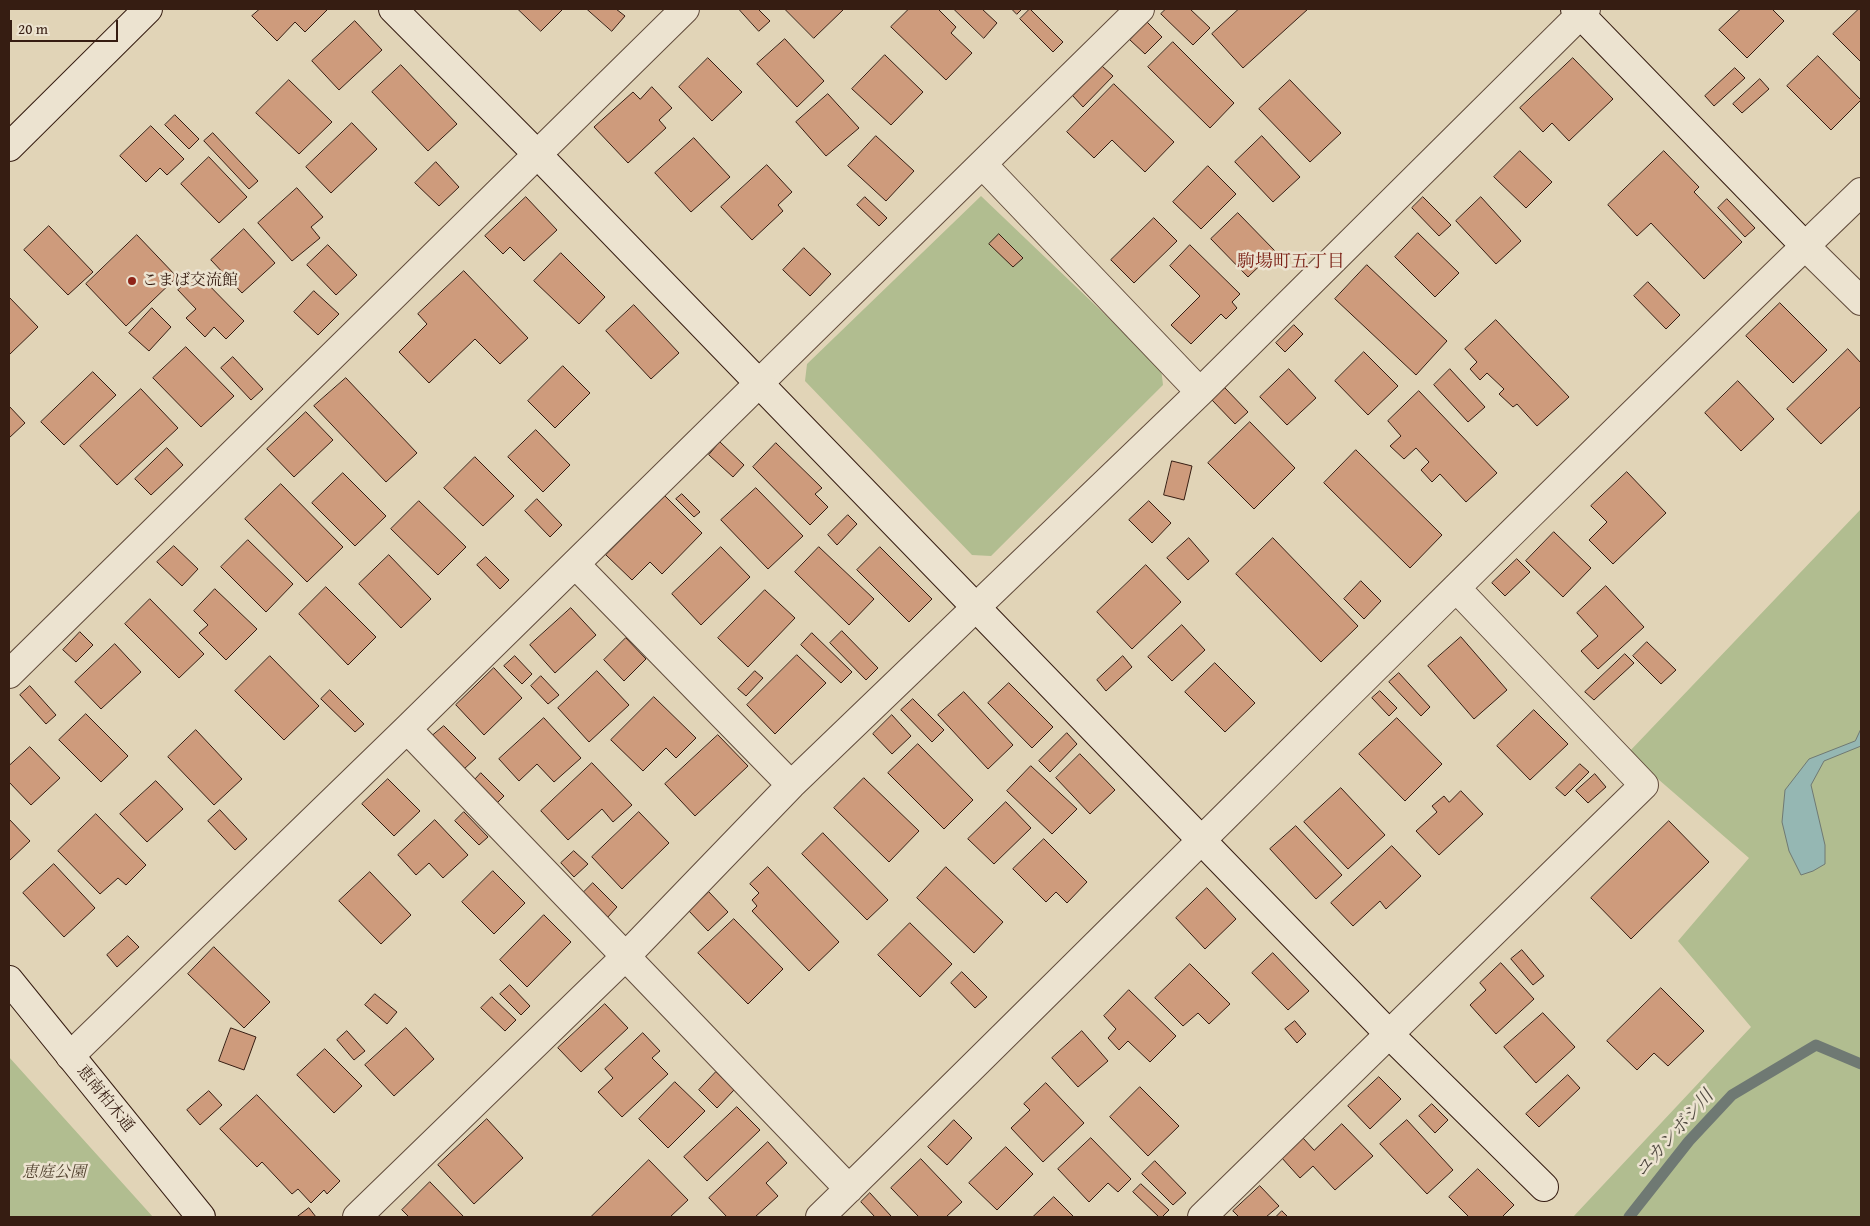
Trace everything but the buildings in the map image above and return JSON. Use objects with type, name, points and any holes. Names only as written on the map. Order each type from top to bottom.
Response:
[{"type":"street","points":[[9,147],[148,9]]},
{"type":"street","points":[[393,9],[537,154],[1390,1035],[1544,1187]]},
{"type":"street","points":[[9,674],[685,9]]},
{"type":"street","points":[[70,1056],[760,384],[1140,9]]},
{"type":"street","points":[[357,1217],[626,956],[791,785],[1200,392],[1580,11],[1805,246],[1861,301]]},
{"type":"street","points":[[983,165],[1200,392]]},
{"type":"street","points":[[820,1217],[1202,842],[1456,588],[1861,192]]},
{"type":"street","points":[[575,564],[791,785]]},
{"type":"street","points":[[1202,1217],[1644,785],[1456,588]]},
{"type":"street","points":[[407,729],[849,1188]]},
{"type":"street","name":"恵南柏木通","points":[[9,980],[201,1217]]},
{"type":"green space","points":[[981,196],[1161,368],[1163,385],[991,556],[972,555],[805,381],[807,364]]},
{"type":"green space","points":[[1861,509],[1861,1217],[1573,1217],[1751,1027],[1678,941],[1749,858],[1628,753]]},
{"type":"green space","name":"恵庭公園","points":[[9,1057],[153,1217],[9,1217]]},
{"type":"water","points":[[1861,729],[1861,746],[1824,761],[1811,785],[1825,845],[1825,864],[1801,875],[1789,851],[1782,822],[1785,790],[1809,759],[1855,741]]},
{"type":"waterway","name":"ユカンボシ川","points":[[1629,1217],[1689,1141],[1732,1095],[1816,1045],[1861,1064]]},
{"type":"place","name":"こまば交流館","points":[[132,281]]},
{"type":"district","name":"駒場町五丁目","points":[[1291,262]]}]
